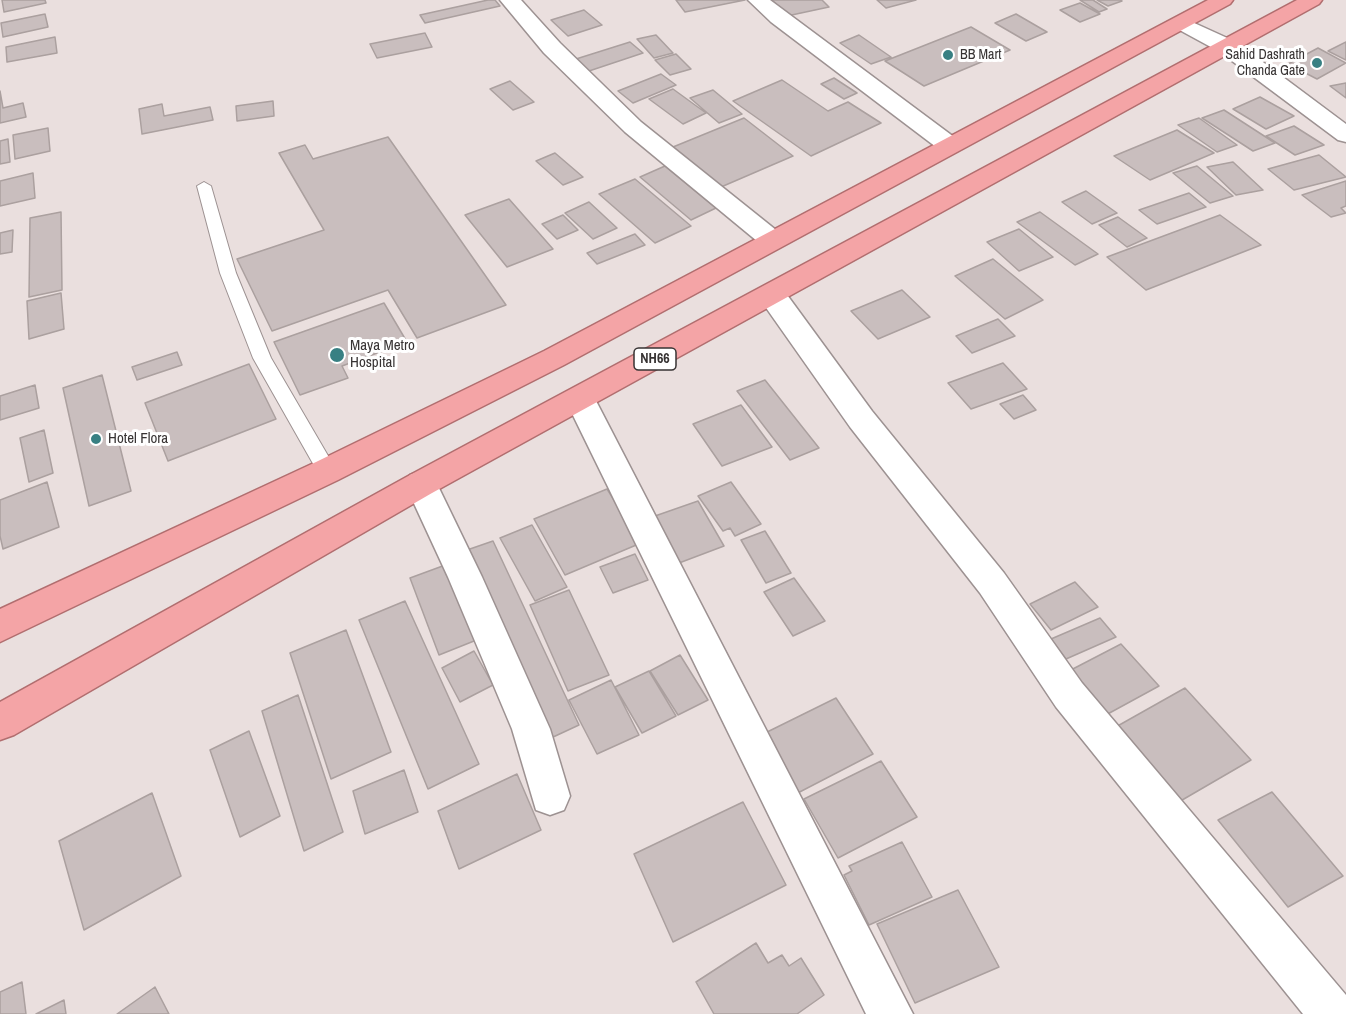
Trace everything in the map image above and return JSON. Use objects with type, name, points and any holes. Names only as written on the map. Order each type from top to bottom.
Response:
[{"type":"highway","points":[[0,626],[327,471],[554,358],[1224,0]]},
{"type":"highway","name":"NH66","points":[[0,722],[421,484],[1312,0]]},
{"type":"street","points":[[510,0],[552,48],[633,127],[772,240]]},
{"type":"street","points":[[758,0],[778,18],[949,145]]},
{"type":"street","points":[[1181,23],[1228,47],[1346,135]]},
{"type":"street","points":[[772,295],[861,418],[992,583],[1069,695],[1332,1014]]},
{"type":"street","points":[[580,399],[890,1014]]},
{"type":"street","points":[[421,484],[531,729],[550,796]]},
{"type":"lane","points":[[204,186],[228,273],[262,358],[327,471]]},
{"type":"building","points":[[2,0],[45,0],[46,3],[4,12]]},
{"type":"building","points":[[495,0],[500,6],[425,23],[420,15]]},
{"type":"building","points":[[676,0],[745,0],[685,12]]},
{"type":"building","points":[[772,0],[822,0],[829,7],[787,16]]},
{"type":"building","points":[[877,0],[916,0],[886,8]]},
{"type":"building","points":[[1080,0],[1093,0],[1107,9],[1099,12]]},
{"type":"building","points":[[1097,0],[1120,0],[1122,1],[1108,6]]},
{"type":"building","points":[[1080,3],[1100,14],[1080,22],[1060,10]]},
{"type":"building","points":[[584,10],[602,25],[568,36],[551,20]]},
{"type":"building","points":[[45,14],[48,27],[3,37],[1,23]]},
{"type":"building","points":[[1016,14],[1047,32],[1026,41],[995,23]]},
{"type":"building","name":"BB Mart","points":[[971,27],[1010,50],[924,86],[885,61]]},
{"type":"building","points":[[425,33],[432,47],[377,58],[370,44]]},
{"type":"building","points":[[656,35],[673,53],[654,58],[637,39]]},
{"type":"building","points":[[859,35],[891,57],[871,64],[840,43]]},
{"type":"building","points":[[55,37],[57,53],[7,62],[6,47]]},
{"type":"building","points":[[630,42],[643,53],[589,71],[576,59]]},
{"type":"building","points":[[1346,42],[1346,60],[1328,51]]},
{"type":"building","name":"Sahid Dashrath Chanda Gate","points":[[1318,48],[1346,63],[1317,79],[1288,64]]},
{"type":"building","points":[[676,54],[691,69],[670,75],[655,60]]},
{"type":"building","points":[[661,74],[676,85],[633,103],[618,91]]},
{"type":"building","points":[[834,78],[857,93],[844,99],[821,84]]},
{"type":"building","points":[[782,80],[828,111],[848,102],[881,123],[811,156],[733,101]]},
{"type":"building","points":[[510,81],[534,102],[513,110],[490,89]]},
{"type":"building","points":[[1346,83],[1346,98],[1330,86]]},
{"type":"building","points":[[673,89],[706,113],[683,124],[649,99]]},
{"type":"building","points":[[713,90],[742,114],[719,123],[690,98]]},
{"type":"building","points":[[0,91],[3,108],[23,103],[26,117],[0,123]]},
{"type":"building","points":[[1260,97],[1294,116],[1266,129],[1233,109]]},
{"type":"building","points":[[273,101],[274,116],[237,121],[236,106]]},
{"type":"building","points":[[162,104],[164,116],[210,107],[213,120],[142,134],[139,109]]},
{"type":"building","points":[[1224,110],[1275,143],[1253,151],[1202,118]]},
{"type":"building","points":[[744,118],[793,156],[721,187],[673,147]]},
{"type":"building","points":[[1199,118],[1237,145],[1217,152],[1178,125]]},
{"type":"building","points":[[1294,126],[1324,145],[1295,155],[1266,136]]},
{"type":"building","points":[[48,128],[50,151],[15,159],[13,135]]},
{"type":"building","points":[[1177,130],[1214,153],[1150,180],[1114,156]]},
{"type":"building","points":[[388,137],[506,305],[417,338],[388,290],[272,331],[237,259],[324,230],[279,153],[305,145],[313,159]]},
{"type":"building","points":[[8,139],[10,162],[0,164],[0,141]]},
{"type":"building","points":[[555,153],[583,177],[563,185],[536,161]]},
{"type":"building","points":[[1319,155],[1346,177],[1294,190],[1268,169]]},
{"type":"building","points":[[1233,162],[1263,190],[1236,195],[1207,167]]},
{"type":"building","points":[[665,166],[716,208],[691,220],[640,177]]},
{"type":"building","points":[[1197,166],[1233,196],[1210,203],[1173,173]]},
{"type":"building","points":[[33,173],[35,198],[0,206],[0,181]]},
{"type":"building","points":[[635,179],[691,226],[655,243],[599,194]]},
{"type":"building","points":[[1346,181],[1346,206],[1341,208],[1346,213],[1331,217],[1302,195]]},
{"type":"building","points":[[1086,191],[1117,213],[1092,224],[1062,202]]},
{"type":"building","points":[[1189,193],[1206,207],[1157,224],[1139,210]]},
{"type":"building","points":[[509,199],[553,249],[507,267],[465,215]]},
{"type":"building","points":[[589,202],[617,228],[593,239],[565,213]]},
{"type":"building","points":[[61,212],[62,290],[29,297],[30,218]]},
{"type":"building","points":[[1040,212],[1098,254],[1075,265],[1017,222]]},
{"type":"building","points":[[563,215],[578,230],[557,239],[542,224]]},
{"type":"building","points":[[1220,215],[1261,245],[1146,290],[1107,257]]},
{"type":"building","points":[[1118,217],[1147,238],[1127,247],[1099,225]]},
{"type":"building","points":[[1019,229],[1053,257],[1019,271],[987,242]]},
{"type":"building","points":[[13,230],[12,252],[0,254],[0,233]]},
{"type":"building","points":[[635,234],[645,245],[597,264],[587,253]]},
{"type":"building","points":[[993,259],[1043,300],[1005,319],[955,276]]},
{"type":"building","points":[[902,290],[930,317],[878,339],[851,311]]},
{"type":"building","points":[[61,293],[64,329],[29,339],[27,301]]},
{"type":"building","points":[[384,303],[407,342],[342,366],[348,378],[300,395],[274,342]]},
{"type":"building","points":[[998,319],[1015,336],[972,353],[956,336]]},
{"type":"building","points":[[177,352],[182,365],[137,380],[132,367]]},
{"type":"building","points":[[1003,363],[1027,389],[971,409],[948,383]]},
{"type":"building","points":[[249,364],[276,419],[168,461],[145,403]]},
{"type":"building","name":"Hotel Flora","points":[[102,375],[131,491],[89,506],[63,388]]},
{"type":"building","points":[[765,380],[819,448],[790,460],[737,391]]},
{"type":"building","points":[[35,385],[39,408],[0,420],[0,396]]},
{"type":"building","points":[[1023,395],[1036,410],[1014,419],[1000,404]]},
{"type":"building","points":[[741,405],[772,447],[722,466],[693,424]]},
{"type":"building","points":[[44,430],[53,473],[29,482],[20,438]]},
{"type":"building","points":[[47,482],[59,527],[3,549],[0,536],[0,500]]},
{"type":"building","points":[[731,482],[761,524],[735,536],[730,528],[723,531],[698,496]]},
{"type":"building","points":[[607,489],[641,543],[565,575],[534,519]]},
{"type":"building","points":[[698,501],[724,546],[679,563],[655,516]]},
{"type":"building","points":[[532,525],[567,587],[535,601],[500,538]]},
{"type":"building","points":[[765,531],[791,573],[766,583],[741,540]]},
{"type":"building","points":[[493,541],[579,725],[551,738],[467,550]]},
{"type":"building","points":[[635,554],[648,580],[613,593],[600,567]]},
{"type":"building","points":[[448,564],[479,639],[439,655],[410,578]]},
{"type":"building","points":[[794,578],[825,621],[793,636],[764,592]]},
{"type":"building","points":[[1075,582],[1098,607],[1051,630],[1030,604]]},
{"type":"building","points":[[569,590],[609,675],[568,691],[530,605]]},
{"type":"building","points":[[405,601],[479,764],[428,789],[359,620]]},
{"type":"building","points":[[1100,618],[1116,637],[1066,659],[1051,639]]},
{"type":"building","points":[[346,630],[391,752],[331,779],[290,653]]},
{"type":"building","points":[[1121,644],[1159,686],[1104,716],[1067,672]]},
{"type":"building","points":[[474,651],[493,685],[460,702],[442,668]]},
{"type":"building","points":[[680,655],[708,700],[678,715],[650,671]]},
{"type":"building","points":[[649,671],[676,716],[642,733],[615,687]]},
{"type":"building","points":[[611,680],[639,735],[597,754],[569,700]]},
{"type":"building","points":[[1185,688],[1251,760],[1177,803],[1114,728]]},
{"type":"building","points":[[298,695],[343,832],[304,851],[262,711]]},
{"type":"building","points":[[836,698],[873,754],[790,797],[755,738]]},
{"type":"building","points":[[249,731],[280,816],[240,837],[210,750]]},
{"type":"building","points":[[881,761],[917,817],[838,858],[804,799]]},
{"type":"building","points":[[404,770],[418,812],[365,834],[353,791]]},
{"type":"building","points":[[517,774],[541,830],[459,869],[438,811]]},
{"type":"building","points":[[1272,792],[1343,876],[1288,907],[1218,820]]},
{"type":"building","points":[[152,793],[181,876],[84,930],[59,841]]},
{"type":"building","points":[[743,802],[786,885],[673,942],[634,854]]},
{"type":"building","points":[[902,842],[932,897],[869,925],[844,875],[852,871],[849,866]]},
{"type":"building","points":[[958,890],[999,967],[915,1003],[877,924]]},
{"type":"building","points":[[756,943],[768,963],[782,955],[789,966],[801,958],[824,995],[797,1014],[714,1014],[696,982]]},
{"type":"building","points":[[22,982],[26,1014],[0,1014],[0,992]]},
{"type":"building","points":[[155,987],[169,1014],[117,1014]]},
{"type":"building","points":[[64,1000],[66,1014],[36,1014]]},
{"type":"place","name":"BB Mart","points":[[948,55]]},
{"type":"place","name":"Sahid Dashrath Chanda Gate","points":[[1317,63]]},
{"type":"place","name":"Maya Metro Hospital","points":[[337,355]]},
{"type":"place","name":"Hotel Flora","points":[[96,439]]}]
